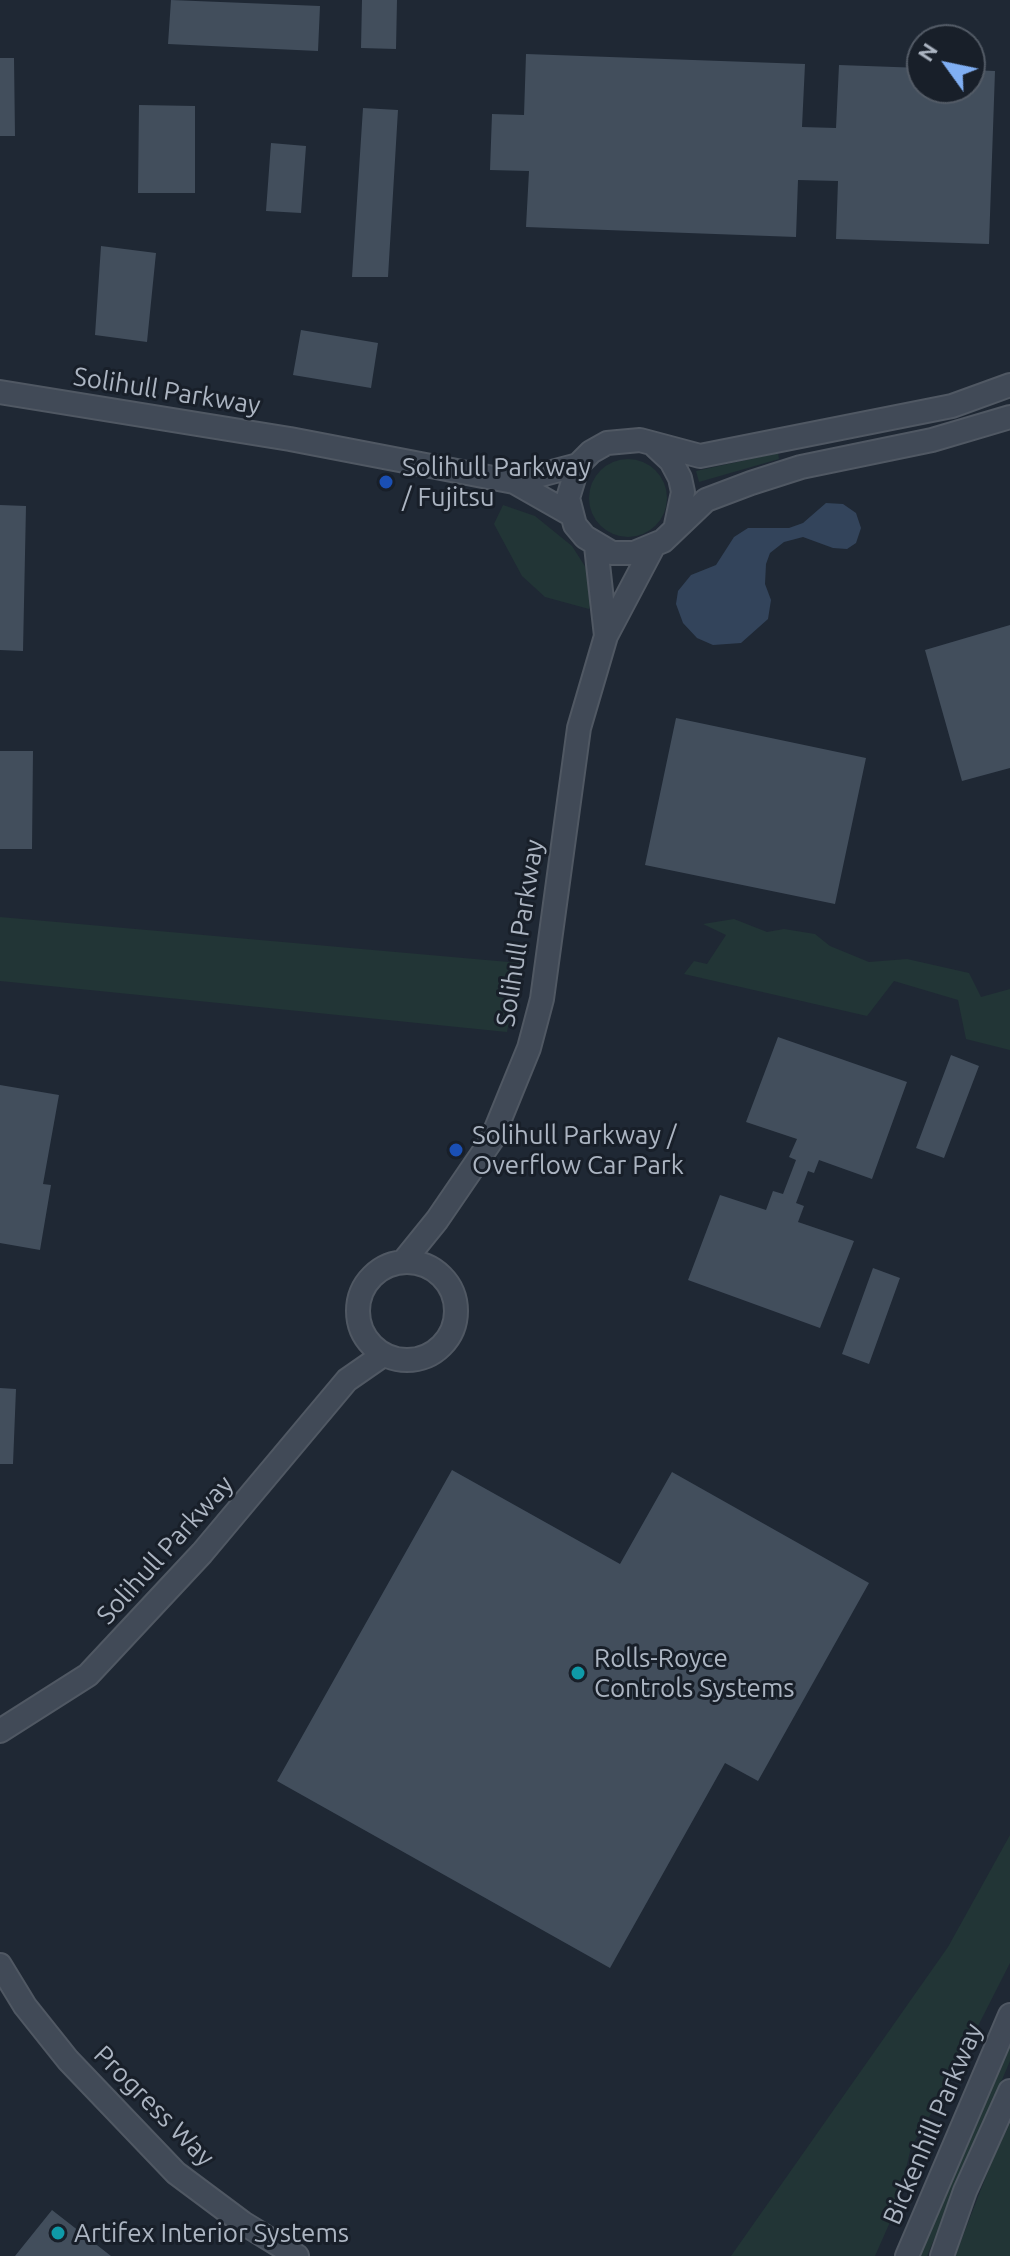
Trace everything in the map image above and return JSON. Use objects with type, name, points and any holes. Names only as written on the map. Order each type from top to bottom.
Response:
[{"type":"street","points":[[653,547],[626,554],[596,546],[575,525],[568,498],[578,465],[591,452],[607,443],[640,440],[656,447],[700,456],[952,406],[1010,385]]},
{"type":"street","name":"Solihull Parkway","points":[[0,392],[290,439],[514,482]]},
{"type":"street","points":[[606,636],[653,547],[706,500],[801,467],[932,440],[1010,417]]},
{"type":"street","points":[[656,447],[671,461],[680,478],[683,501],[676,525]]},
{"type":"street","points":[[514,482],[578,465]]},
{"type":"street","points":[[514,482],[572,515]]},
{"type":"street","points":[[596,546],[606,636]]},
{"type":"street","name":"Solihull Parkway","points":[[403,1262],[437,1220],[491,1141],[529,1048],[542,999],[579,728],[606,636]]},
{"type":"street","points":[[437,1220],[437,1247],[443,1277],[456,1305],[449,1337],[425,1357],[409,1361],[383,1355],[365,1336],[358,1314],[365,1287],[379,1271],[403,1262],[429,1267],[443,1277]]},
{"type":"street","name":"Solihull Parkway","points":[[347,1380],[365,1336]]},
{"type":"street","name":"Solihull Parkway","points":[[0,1731],[88,1675],[202,1553],[347,1380],[383,1355]]},
{"type":"street","name":"Progress Way","points":[[0,1965],[25,2006],[68,2060],[176,2173],[243,2223],[297,2256]]},
{"type":"street","name":"Bickenhill Parkway","points":[[907,2256],[1010,2015]]},
{"type":"street","points":[[942,2256],[965,2191],[1010,2091]]},
{"type":"shaded area","points":[[778,453],[779,459],[699,482],[696,471]]},
{"type":"shaded area","points":[[620,459],[636,459],[650,465],[661,476],[667,498],[661,520],[650,531],[636,537],[620,537],[606,531],[595,520],[589,506],[589,490],[595,476],[606,465]]},
{"type":"shaded area","points":[[503,505],[535,516],[572,546],[588,571],[592,599],[589,609],[545,597],[522,576],[494,524]]},
{"type":"shaded area","points":[[0,917],[520,963],[507,1032],[0,981]]},
{"type":"shaded area","points":[[734,919],[767,932],[784,929],[815,934],[830,946],[869,962],[907,959],[969,973],[981,997],[1010,989],[1010,1050],[966,1039],[958,1000],[894,981],[867,1016],[684,974],[694,961],[707,964],[726,935],[703,924]]},
{"type":"shaded area","points":[[1010,1835],[1010,1963],[947,2087],[911,2147],[898,2204],[875,2256],[731,2256],[948,1947]]},
{"type":"shaded area","points":[[1010,2040],[1010,2061],[927,2256],[918,2256]]},
{"type":"shaded area","points":[[1010,2123],[1010,2256],[955,2256],[992,2161]]},
{"type":"water","points":[[826,503],[843,504],[856,513],[861,528],[856,543],[847,549],[833,548],[803,537],[784,542],[770,553],[766,564],[765,584],[771,600],[768,619],[741,643],[713,645],[697,638],[683,623],[676,604],[678,591],[691,575],[716,565],[734,537],[748,528],[789,528],[803,523]]},
{"type":"building","points":[[171,0],[320,6],[318,51],[168,44]]},
{"type":"building","points":[[362,0],[397,0],[396,49],[361,48]]},
{"type":"building","points":[[526,54],[805,64],[802,127],[836,128],[839,65],[906,67],[906,104],[986,104],[986,71],[995,71],[989,244],[836,239],[838,181],[798,180],[796,237],[526,227],[529,171],[490,170],[492,114],[524,115]]},
{"type":"building","points":[[0,58],[14,58],[15,136],[0,136]]},
{"type":"building","points":[[139,105],[195,106],[195,193],[138,193]]},
{"type":"building","points":[[363,108],[398,110],[388,277],[352,277]]},
{"type":"building","points":[[271,143],[306,146],[301,213],[266,211]]},
{"type":"building","points":[[101,246],[156,253],[147,342],[95,335]]},
{"type":"building","points":[[301,330],[378,343],[371,388],[293,375]]},
{"type":"building","points":[[0,505],[26,506],[23,651],[0,650]]},
{"type":"building","points":[[1010,625],[1010,768],[962,781],[925,650]]},
{"type":"building","points":[[676,718],[866,758],[835,904],[645,865]]},
{"type":"building","points":[[0,751],[33,751],[32,849],[0,849]]},
{"type":"building","points":[[778,1037],[907,1082],[872,1179],[819,1160],[814,1173],[808,1171],[796,1203],[804,1206],[798,1222],[854,1241],[820,1328],[688,1280],[720,1195],[766,1210],[773,1191],[783,1194],[796,1160],[789,1157],[797,1139],[746,1122]]},
{"type":"building","points":[[951,1055],[979,1066],[944,1158],[916,1148]]},
{"type":"building","points":[[0,1085],[59,1095],[43,1184],[51,1185],[40,1250],[0,1243]]},
{"type":"building","points":[[873,1268],[900,1278],[869,1364],[842,1354]]},
{"type":"building","points":[[0,1388],[16,1389],[13,1464],[0,1464]]},
{"type":"building","name":"Rolls-Royce Controls Systems","points":[[452,1470],[620,1564],[672,1472],[869,1583],[758,1781],[725,1763],[610,1968],[277,1781]]},
{"type":"building","name":"Artifex Interior Systems","points":[[52,2210],[111,2256],[15,2256]]},
{"type":"place","name":"Solihull Parkway / Fujitsu","points":[[386,482]]},
{"type":"place","name":"Solihull Parkway / Overflow Car Park","points":[[456,1150]]},
{"type":"place","name":"Rolls-Royce Controls Systems","points":[[578,1673]]},
{"type":"place","name":"Artifex Interior Systems","points":[[58,2233]]}]
